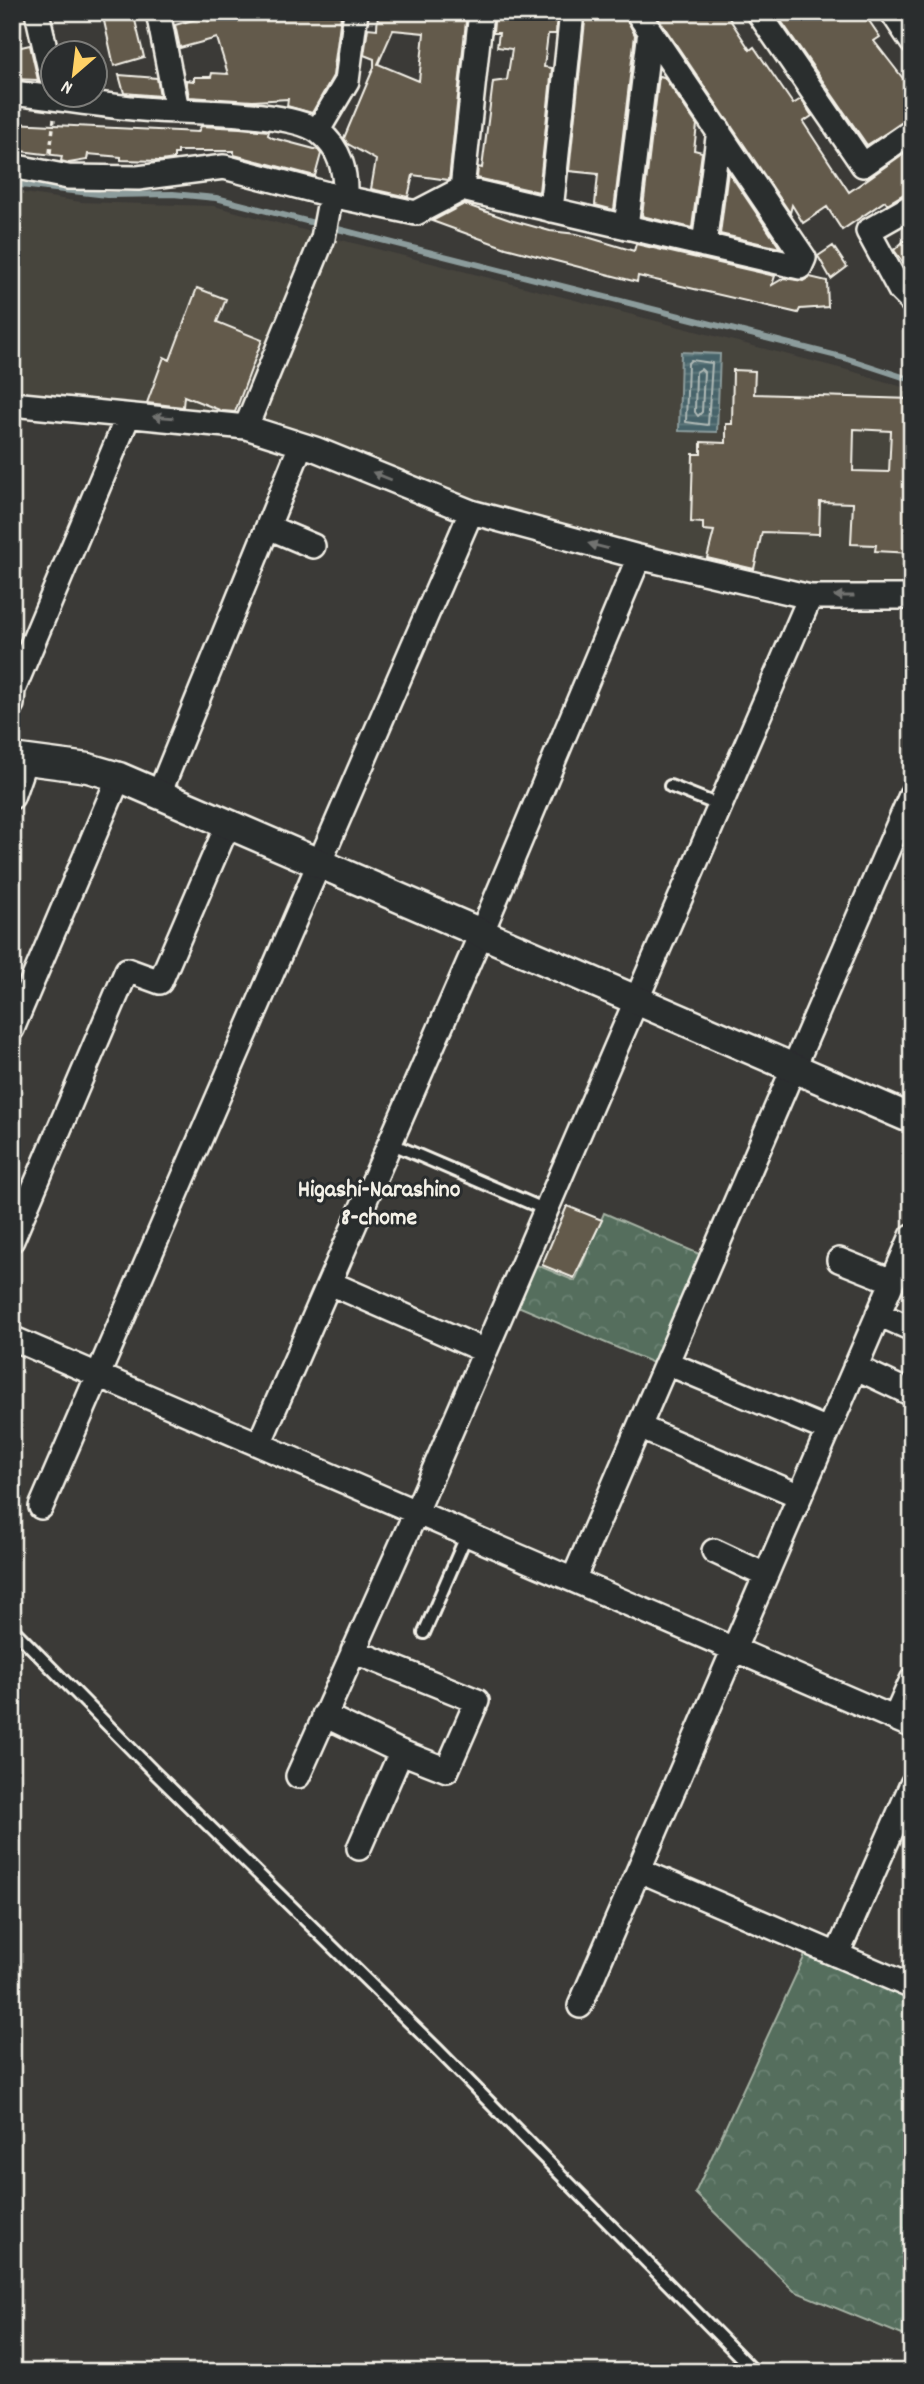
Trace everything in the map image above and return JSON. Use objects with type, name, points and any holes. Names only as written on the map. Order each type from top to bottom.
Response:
[{"type":"street","points":[[37,12],[43,38]]},
{"type":"street","points":[[158,12],[177,110]]},
{"type":"street","points":[[317,130],[347,81],[356,12]]},
{"type":"street","points":[[462,189],[481,12]]},
{"type":"street","points":[[551,209],[572,12]]},
{"type":"street","points":[[758,12],[863,165],[912,131]]},
{"type":"street","points":[[892,12],[912,42]]},
{"type":"street","points":[[626,227],[644,22]]},
{"type":"street","points":[[12,166],[68,177],[138,178],[224,167],[332,212],[416,213],[462,189],[800,267],[804,258],[644,22]]},
{"type":"street","points":[[12,93],[38,92]]},
{"type":"street","points":[[108,99],[177,110],[288,120],[317,130],[334,148],[346,172],[246,427]]},
{"type":"street","points":[[704,245],[719,130]]},
{"type":"street","points":[[912,205],[868,231],[900,290],[912,302]]},
{"type":"street","points":[[12,404],[128,416],[163,416],[246,427],[301,445],[471,512],[639,557],[810,597],[912,597]]},
{"type":"street","points":[[12,704],[13,690],[128,416]]},
{"type":"street","points":[[159,794],[301,445]]},
{"type":"street","points":[[41,1507],[471,512]]},
{"type":"street","points":[[268,527],[313,547]]},
{"type":"street","points":[[259,1444],[481,934],[639,557]]},
{"type":"street","points":[[298,1776],[416,1512],[810,597]]},
{"type":"street","points":[[12,797],[19,759],[88,768],[119,777],[912,1119]]},
{"type":"street","points":[[12,1029],[119,777]]},
{"type":"street","points":[[573,1580],[912,793]]},
{"type":"street","points":[[12,1240],[127,970],[160,982],[229,824]]},
{"type":"street","points":[[580,2006],[912,1236]]},
{"type":"street","points":[[839,1260],[892,1281]]},
{"type":"street","points":[[330,1283],[485,1351]]},
{"type":"street","points":[[878,1314],[912,1329]]},
{"type":"street","points":[[12,1338],[904,1722],[912,1680]]},
{"type":"street","points":[[667,1363],[828,1430]]},
{"type":"street","points":[[855,1367],[912,1394]]},
{"type":"street","points":[[639,1427],[800,1496]]},
{"type":"street","points":[[714,1551],[765,1575]]},
{"type":"street","points":[[324,1715],[401,1752],[447,1770],[477,1701],[353,1651]]},
{"type":"street","points":[[359,1848],[401,1752]]},
{"type":"street","points":[[837,1955],[912,1784]]},
{"type":"street","points":[[639,1870],[912,1987]]},
{"type":"lane","points":[[670,786],[721,806]]},
{"type":"lane","points":[[390,1143],[546,1210]]},
{"type":"lane","points":[[424,1633],[467,1534]]},
{"type":"lane","points":[[12,1628],[154,1772],[436,2049],[755,2372]]},
{"type":"path","points":[[47,173],[53,108]]},
{"type":"shaded area","points":[[12,191],[81,202],[214,206],[315,233],[241,413],[234,417],[12,394]]},
{"type":"shaded area","points":[[334,238],[855,372],[912,390],[912,589],[801,587],[473,504],[257,419]]},
{"type":"green space","points":[[604,1213],[704,1256],[658,1365],[513,1304],[530,1262],[575,1281]]},
{"type":"green space","points":[[806,1953],[912,1996],[912,2091],[909,2098],[912,2100],[912,2339],[794,2291],[695,2193]]},
{"type":"water","points":[[681,352],[720,354],[717,432],[679,431]]},
{"type":"building","points":[[102,12],[133,12],[144,57],[114,66]]},
{"type":"building","points":[[237,12],[325,12],[341,16],[333,76],[312,113],[287,106],[288,99],[253,101],[189,97],[186,80],[211,77],[212,73],[228,74],[217,38],[180,48],[175,25],[207,16],[208,21],[237,18]]},
{"type":"building","points":[[378,12],[467,12],[449,180],[413,175],[408,197],[371,189],[376,160],[348,144],[344,138],[374,67],[374,59],[364,55],[368,28],[377,29]],"holes":[[[393,30],[424,33],[419,81],[378,64]]]},
{"type":"building","points":[[495,12],[546,12],[557,16],[556,34],[548,34],[544,67],[552,68],[539,192],[477,178],[478,167],[482,168],[493,82],[507,80],[512,49],[497,47],[499,33],[493,33]]},
{"type":"building","points":[[586,12],[623,12],[635,35],[614,210],[595,205],[598,174],[569,171]]},
{"type":"building","points":[[654,12],[725,12],[750,50],[754,47],[793,104],[801,99],[812,116],[803,122],[849,192],[910,149],[912,189],[887,204],[885,201],[842,230],[827,207],[803,223],[792,205],[790,213]]},
{"type":"building","points":[[775,12],[863,12],[880,37],[874,41],[912,90],[912,117],[867,145]]},
{"type":"building","points":[[30,45],[38,80],[12,79],[12,49]]},
{"type":"building","points":[[119,75],[157,78],[160,96],[124,93]]},
{"type":"building","points":[[659,76],[664,77],[697,125],[694,150],[702,152],[692,228],[642,216]]},
{"type":"building","points":[[12,123],[198,132],[201,126],[240,128],[269,131],[268,135],[273,138],[318,150],[321,154],[315,176],[234,155],[234,151],[178,151],[178,154],[174,154],[174,159],[161,161],[121,160],[121,157],[88,154],[87,160],[69,163],[61,161],[62,156],[12,150]]},
{"type":"building","points":[[728,171],[780,248],[720,234]]},
{"type":"building","points":[[464,204],[510,220],[550,231],[577,234],[634,251],[636,244],[775,276],[772,285],[784,278],[803,281],[810,277],[827,281],[828,307],[800,309],[798,313],[638,276],[637,282],[506,248],[432,221]]},
{"type":"building","points":[[912,234],[912,275],[894,250]]},
{"type":"building","points":[[833,246],[847,267],[831,279],[818,256]]},
{"type":"building","points":[[197,288],[226,299],[217,322],[262,340],[235,412],[222,411],[184,396],[183,407],[147,403],[164,357],[170,360]]},
{"type":"building","points":[[733,370],[755,371],[754,394],[912,399],[912,553],[875,551],[876,545],[851,544],[853,503],[820,502],[819,534],[762,532],[754,569],[707,558],[714,531],[703,530],[703,523],[691,522],[693,454],[701,454],[701,442],[726,443],[726,424],[732,424]],"holes":[[[854,429],[891,431],[889,472],[853,471]]]},
{"type":"building","points":[[567,1206],[602,1220],[574,1278],[542,1265]]},
{"type":"waterway","points":[[12,184],[107,195],[173,194],[216,198],[845,358],[912,380]]},
{"type":"district","name":"Higashi-Narashino 8-chome","points":[[379,1202]]}]
